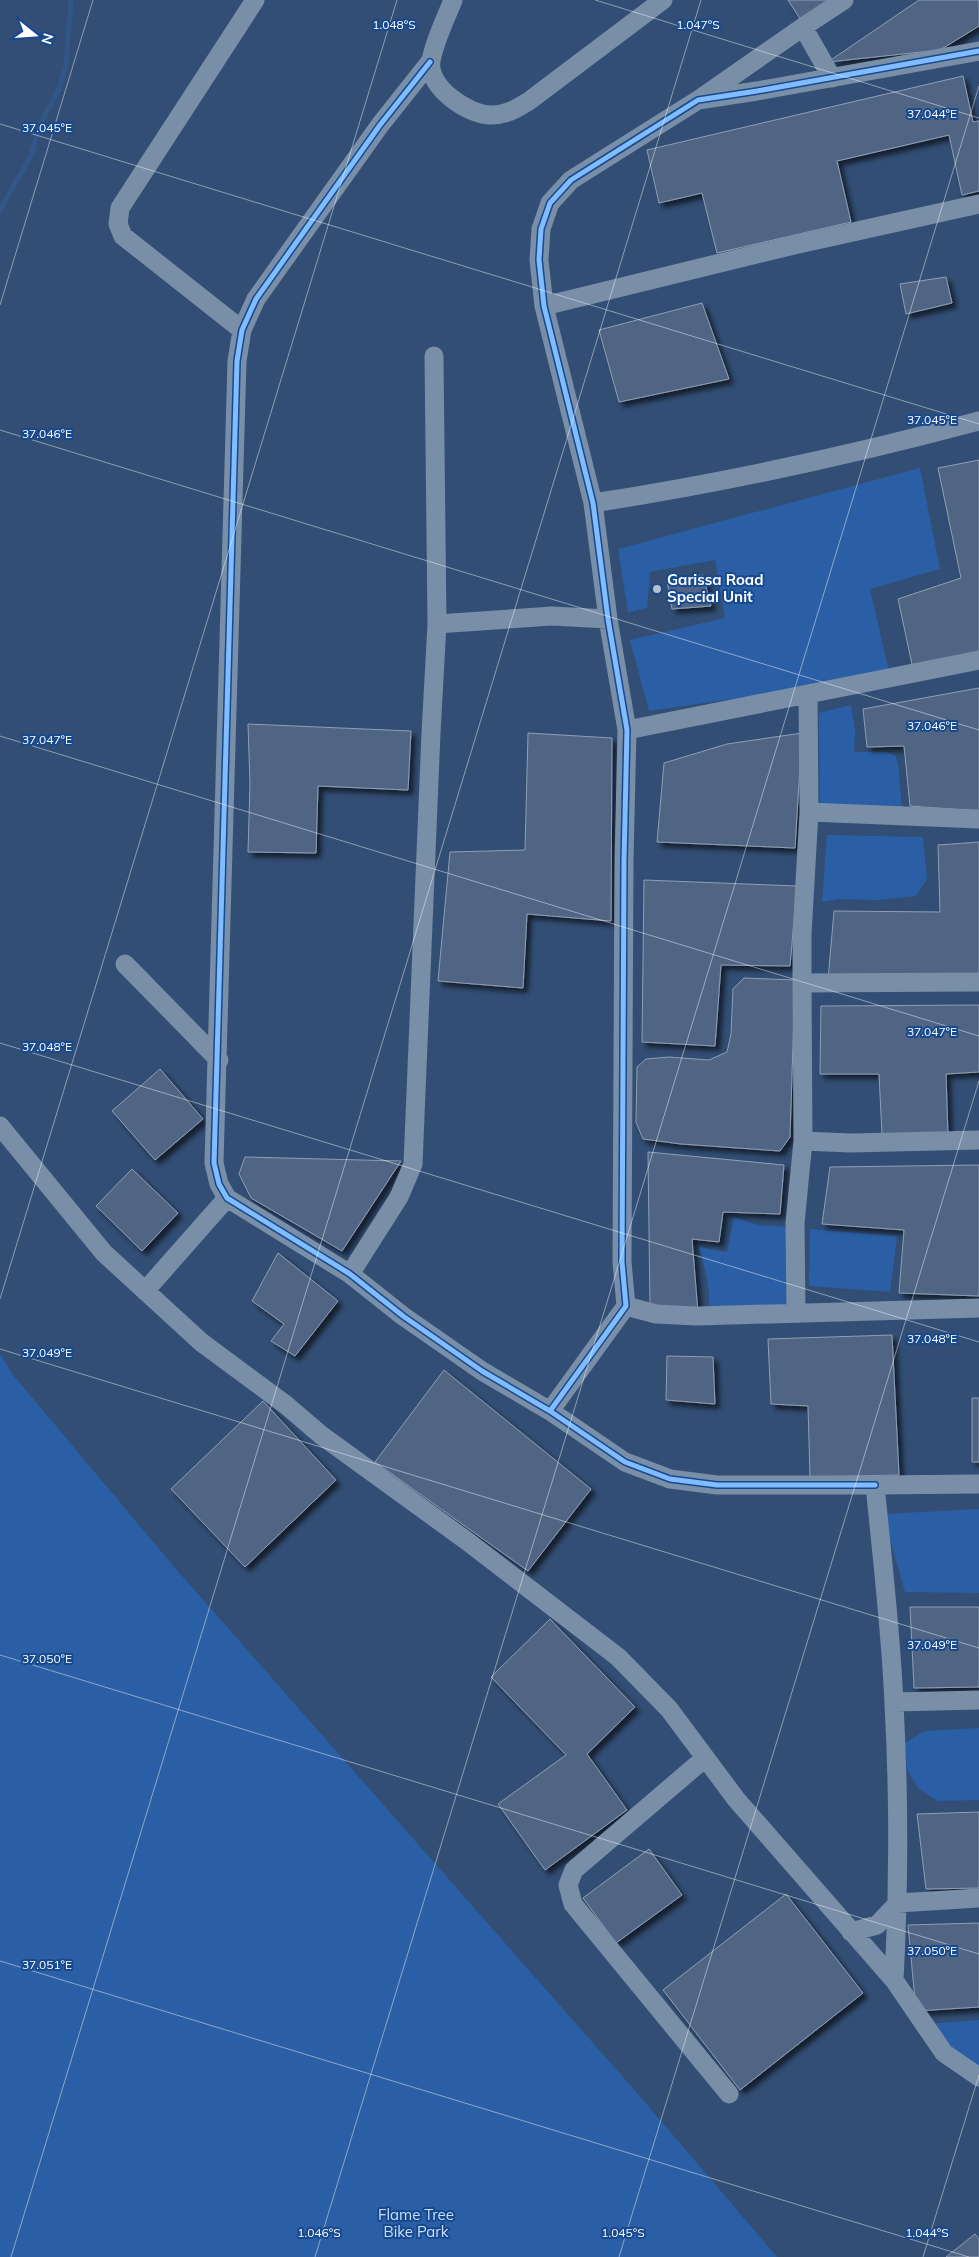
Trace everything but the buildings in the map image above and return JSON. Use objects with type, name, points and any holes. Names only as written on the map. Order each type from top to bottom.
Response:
[{"type":"street","points":[[242,330],[123,236],[118,224],[120,208],[255,0]]},
{"type":"street","points":[[453,0],[430,62],[380,125],[256,299],[242,330],[237,361],[219,1060],[214,1162],[219,1184],[227,1198],[350,1274],[404,1316],[482,1371],[550,1412],[625,1462],[670,1479],[717,1484],[979,1484]]},
{"type":"street","points":[[430,62],[436,81],[449,98],[468,109],[489,116],[509,114],[663,0]]},
{"type":"street","points":[[550,1412],[626,1306],[622,1262],[625,1058],[624,861],[627,730],[608,619],[593,503],[544,306],[539,260],[541,229],[550,202],[571,180],[698,100],[844,0]]},
{"type":"street","points":[[803,27],[832,78]]},
{"type":"street","points":[[698,100],[979,51]]},
{"type":"street","points":[[544,306],[794,245],[979,204]]},
{"type":"street","points":[[350,1274],[399,1197],[413,1164],[437,624],[434,356]]},
{"type":"street","points":[[593,503],[656,493],[882,448],[979,421]]},
{"type":"street","points":[[437,624],[552,616],[608,619]]},
{"type":"street","points":[[627,730],[979,660]]},
{"type":"street","points":[[796,1312],[795,1224],[803,1141],[802,983],[809,812],[808,694]]},
{"type":"street","points":[[809,812],[979,819]]},
{"type":"street","points":[[125,964],[219,1060]]},
{"type":"street","points":[[802,983],[979,982]]},
{"type":"street","points":[[0,1126],[104,1252],[201,1342],[286,1404],[321,1435],[467,1541],[618,1656],[669,1709],[742,1806],[894,1980],[944,2053],[979,2077]]},
{"type":"street","points":[[803,1141],[851,1143],[979,1140]]},
{"type":"street","points":[[145,1292],[227,1198]]},
{"type":"street","points":[[626,1306],[656,1314],[689,1316],[979,1308]]},
{"type":"street","points":[[875,1485],[894,1702],[898,1817],[898,1904],[894,1980]]},
{"type":"street","points":[[894,1702],[979,1700]]},
{"type":"street","points":[[705,1758],[574,1870],[568,1885],[573,1904],[729,2094]]},
{"type":"street","points":[[851,1932],[877,1924],[898,1904],[979,1898]]},
{"type":"green space","points":[[920,468],[940,569],[870,589],[890,676],[649,711],[630,640],[725,618],[715,560],[650,572],[647,608],[628,612],[618,549]]},
{"type":"green space","points":[[851,705],[855,730],[854,752],[885,752],[895,755],[898,763],[902,808],[820,816],[819,713]]},
{"type":"green space","points":[[827,835],[923,837],[927,879],[916,896],[878,900],[840,899],[822,902]]},
{"type":"green space","points":[[734,1217],[757,1225],[787,1227],[791,1315],[706,1326],[709,1295],[707,1277],[699,1247],[727,1252]]},
{"type":"green space","points":[[810,1229],[897,1236],[890,1292],[809,1286]]},
{"type":"green space","name":"Flame Tree Bike Park","points":[[0,1354],[14,1376],[175,1568],[644,2101],[777,2257],[0,2257]]},
{"type":"green space","points":[[979,1509],[979,1593],[905,1592],[883,1514]]},
{"type":"green space","points":[[979,1728],[979,1800],[938,1801],[919,1789],[907,1770],[905,1743],[925,1731]]},
{"type":"green space","points":[[979,2020],[979,2070],[963,2061],[927,2024]]},
{"type":"waterway","points":[[0,210],[31,155],[39,127],[59,89],[66,65],[71,0]]},
{"type":"cycle path","points":[[550,1411],[626,1306],[622,1262],[624,861],[627,730],[608,619],[593,503],[544,306],[539,260],[541,229],[550,203],[571,180],[698,100],[979,51]]},
{"type":"cycle path","points":[[430,62],[380,125],[256,299],[242,330],[237,361],[214,1163],[219,1184],[227,1198],[350,1274],[403,1316],[482,1371],[550,1411],[625,1462],[670,1479],[717,1485],[875,1485]]},
{"type":"place","name":"Garissa Road Special Unit","points":[[657,589]]}]
